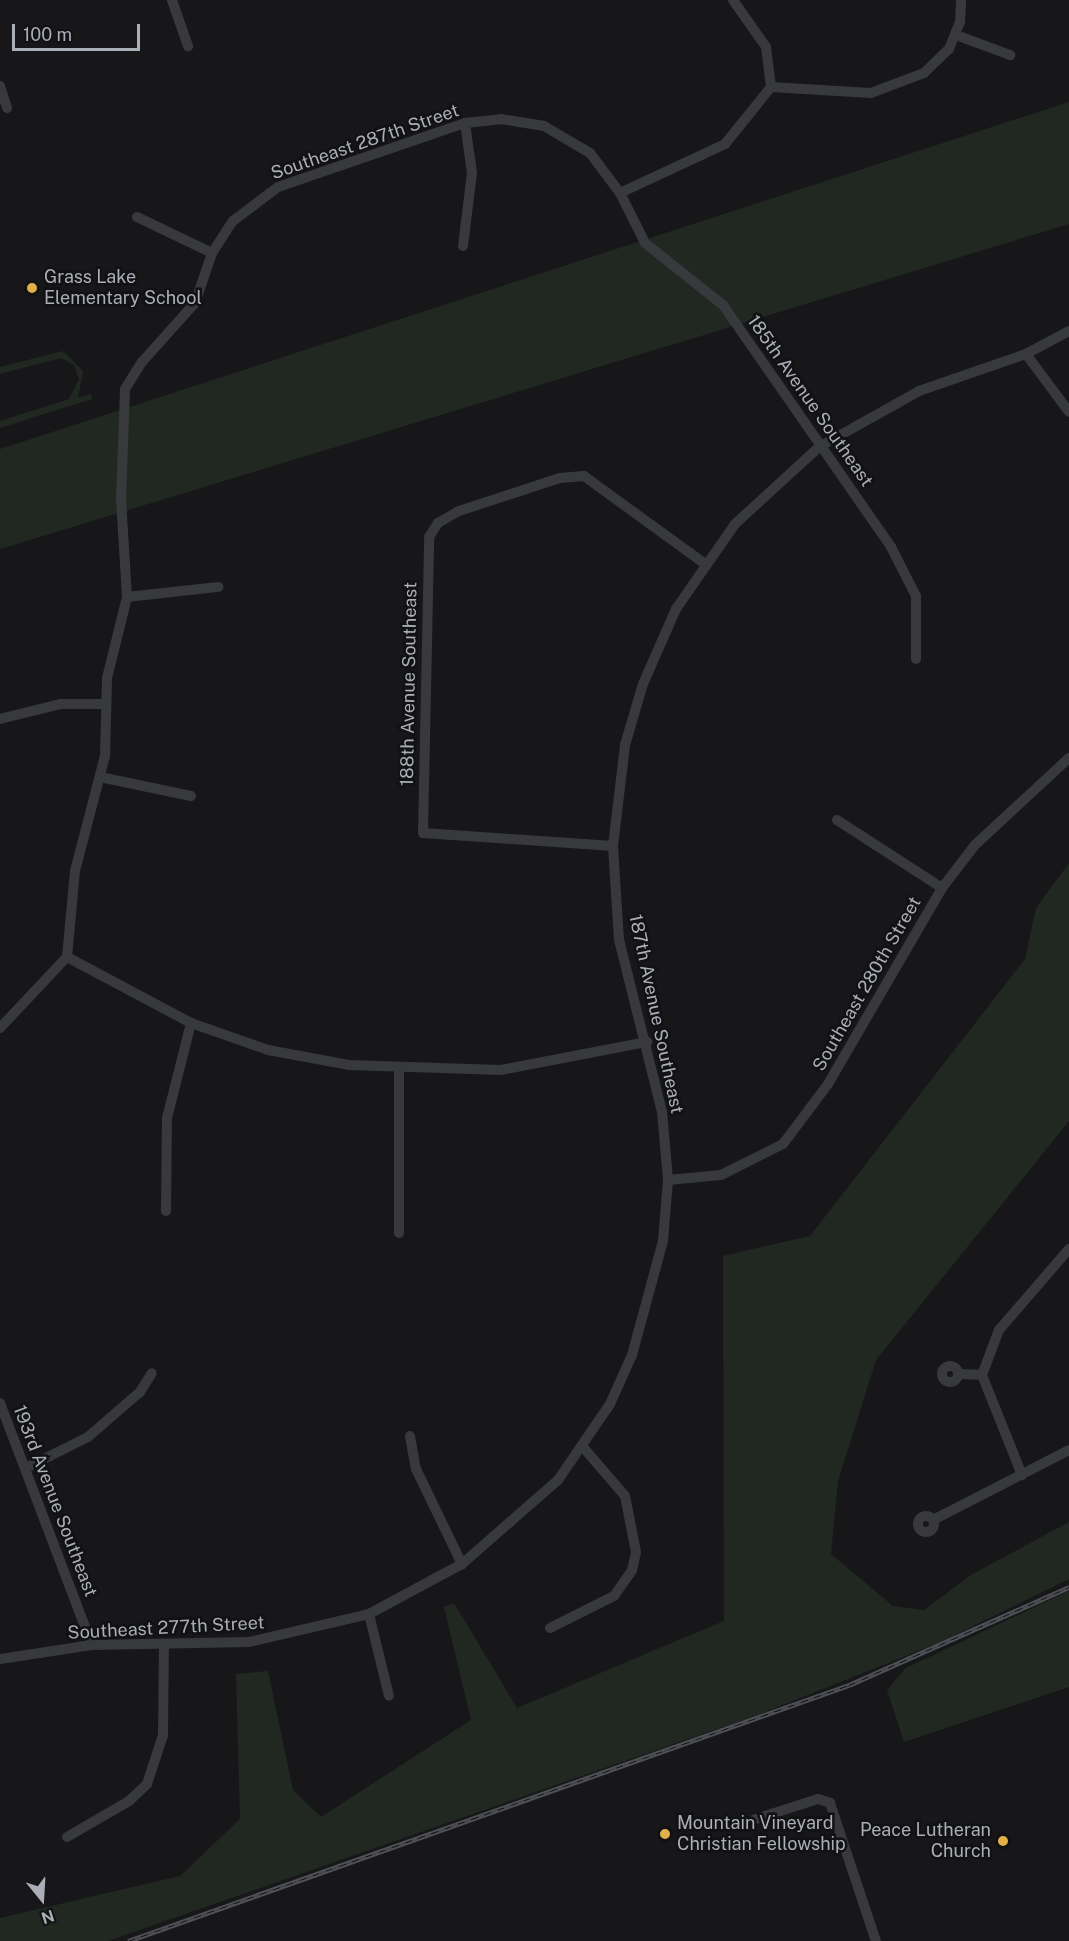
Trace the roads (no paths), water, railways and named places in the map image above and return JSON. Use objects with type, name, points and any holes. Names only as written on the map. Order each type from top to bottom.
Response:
[{"type":"street","points":[[172,0],[188,46]]},
{"type":"street","points":[[620,193],[725,144],[771,87],[766,47],[734,0]]},
{"type":"street","points":[[771,87],[871,93],[889,90],[938,62],[956,35],[961,0]]},
{"type":"street","points":[[956,35],[1010,55]]},
{"type":"street","points":[[0,86],[7,108]]},
{"type":"street","name":"Southeast 287th Street","points":[[128,597],[121,500],[125,389],[141,362],[195,303],[212,253],[238,214],[278,187],[465,123],[501,119],[564,134],[590,153],[620,193]]},
{"type":"street","points":[[463,246],[472,173],[465,123]]},
{"type":"street","name":"185th Avenue Southeast","points":[[620,193],[645,243],[723,305],[819,447],[891,547],[910,583],[919,624],[916,659]]},
{"type":"street","points":[[137,217],[212,253]]},
{"type":"street","name":"187th Avenue Southeast","points":[[462,1564],[515,1522],[583,1447],[632,1355],[663,1241],[668,1180],[662,1112],[647,1042],[619,940],[613,846],[625,745],[643,684],[676,609],[705,564],[735,524],[819,447],[919,391],[1026,354],[1069,331]]},
{"type":"street","points":[[1026,354],[1069,411]]},
{"type":"street","name":"188th Avenue Southeast","points":[[613,846],[423,832],[429,537],[438,523],[459,511],[560,478],[584,476],[705,564]]},
{"type":"street","points":[[0,1028],[67,957],[75,871],[100,777],[105,704],[128,597],[218,587]]},
{"type":"street","points":[[0,718],[61,704],[105,704]]},
{"type":"street","name":"Southeast 280th Street","points":[[668,1180],[740,1168],[765,1157],[792,1133],[828,1084],[942,888],[975,845],[1069,758]]},
{"type":"street","points":[[100,777],[191,796]]},
{"type":"street","points":[[837,820],[942,888]]},
{"type":"street","points":[[67,957],[191,1023],[268,1050],[399,1070],[501,1070],[647,1042]]},
{"type":"street","points":[[166,1211],[167,1118],[191,1023]]},
{"type":"street","points":[[399,1070],[399,1233]]},
{"type":"street","points":[[1022,1475],[982,1375],[999,1330],[1069,1249]]},
{"type":"street","points":[[26,1468],[96,1431],[140,1392],[152,1373]]},
{"type":"street","points":[[958,1374],[982,1375]]},
{"type":"street","name":"193rd Avenue Southeast","points":[[0,1403],[92,1645]]},
{"type":"street","points":[[411,1436],[424,1487],[462,1564]]},
{"type":"street","points":[[550,1628],[614,1596],[632,1570],[636,1552],[625,1496],[583,1447]]},
{"type":"street","points":[[933,1520],[1069,1450]]},
{"type":"street","name":"Southeast 277th Street","points":[[0,1659],[92,1645],[164,1646],[278,1638],[369,1614],[462,1564]]},
{"type":"street","points":[[369,1614],[388,1696]]},
{"type":"street","points":[[68,1837],[129,1802],[147,1784],[163,1735],[164,1646]]},
{"type":"street","points":[[753,1820],[818,1799],[830,1803],[876,1941]]},
{"type":"railway","points":[[128,1941],[849,1685],[1069,1587]]},
{"type":"place","name":"Grass Lake Elementary School","points":[[32,288]]},
{"type":"place","name":"Mountain Vineyard Christian Fellowship","points":[[665,1834]]},
{"type":"place","name":"Peace Lutheran Church","points":[[1003,1841]]}]
